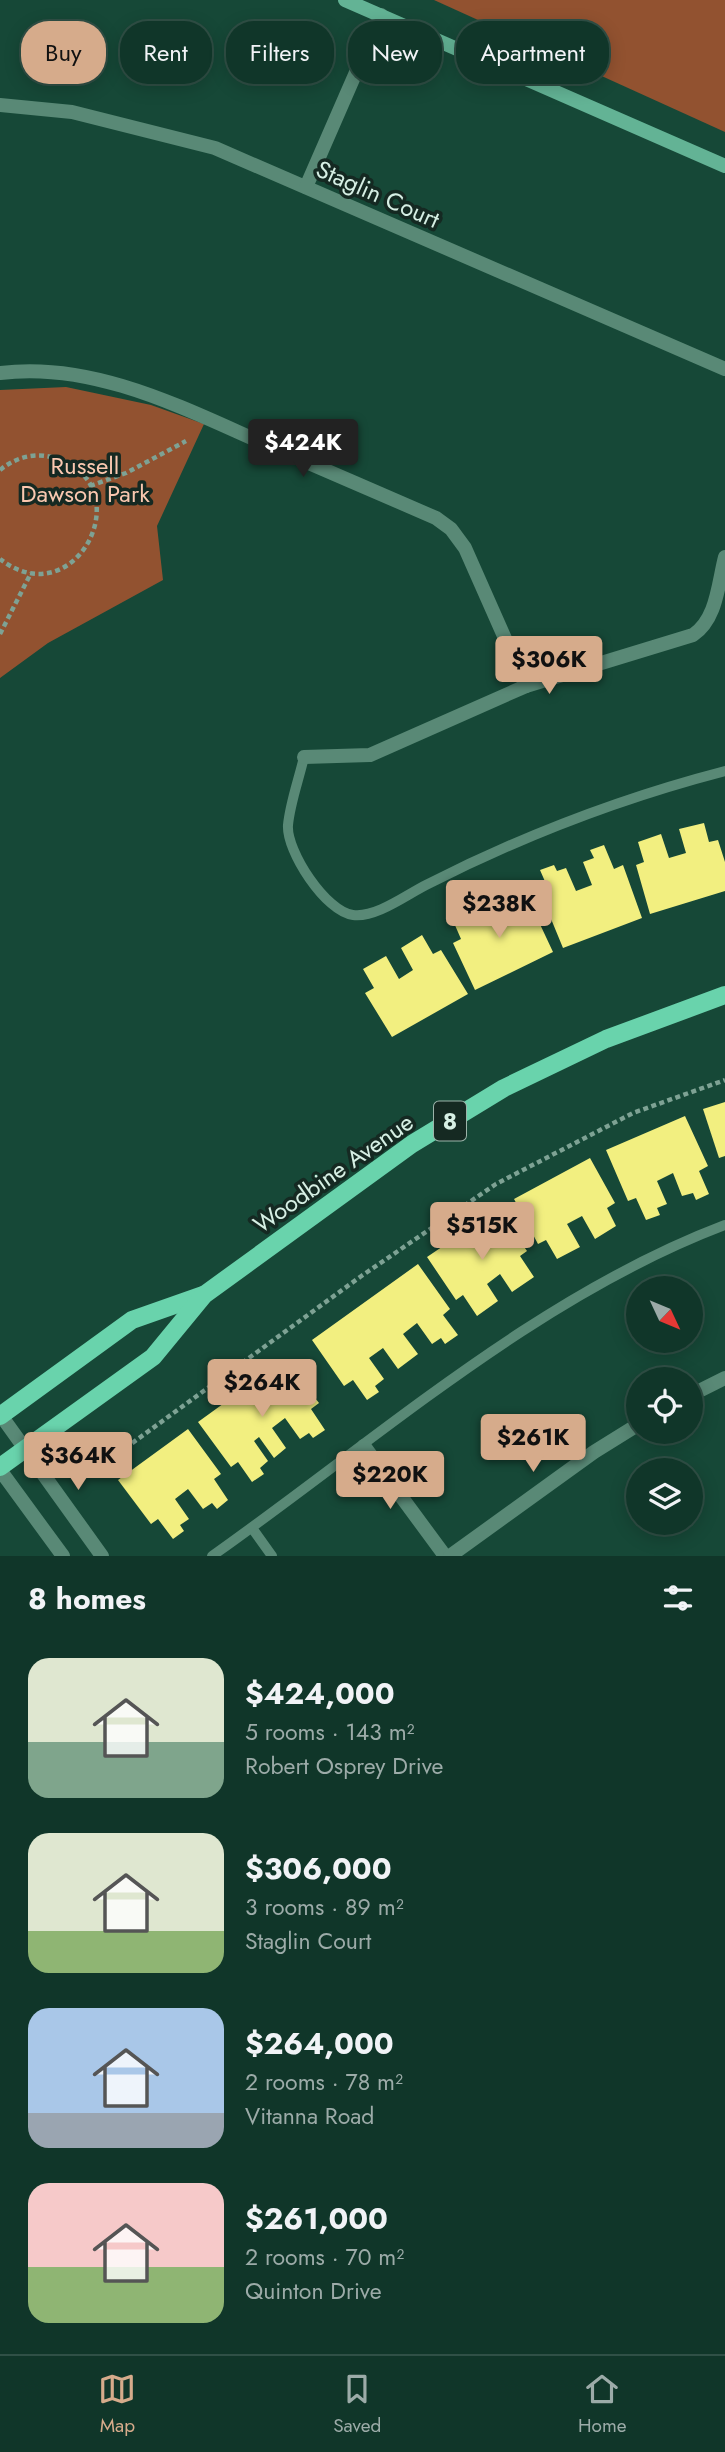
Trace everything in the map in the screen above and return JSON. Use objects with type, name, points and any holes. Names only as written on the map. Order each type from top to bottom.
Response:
[{"type":"main road","name":"Woodbine Avenue","points":[[0,1469],[153,1357],[204,1295],[412,1144],[504,1088],[606,1039],[725,996]]},
{"type":"main road","name":"Woodbine Avenue","points":[[0,1415],[132,1320],[204,1295]]},
{"type":"street","points":[[345,0],[725,166]]},
{"type":"street","points":[[306,187],[381,15]]},
{"type":"street","name":"Staglin Court","points":[[0,105],[72,112],[215,148],[725,369]]},
{"type":"street","points":[[0,373],[40,371],[67,375],[163,400],[436,518],[451,529],[465,548],[526,686]]},
{"type":"street","points":[[304,757],[370,754],[526,686],[693,635],[702,629],[710,617],[725,557]]},
{"type":"street","points":[[703,1389],[725,1378]]},
{"type":"street","points":[[0,1415],[102,1556]]},
{"type":"street","points":[[364,1446],[447,1556],[626,1432]]},
{"type":"street","points":[[0,1469],[63,1556]]},
{"type":"lane","points":[[304,757],[288,827],[292,842],[320,894],[330,905],[354,916],[378,909],[483,856],[552,827],[641,794],[725,771]]},
{"type":"lane","points":[[212,1556],[511,1340],[595,1286],[673,1246],[725,1225]]},
{"type":"lane","points":[[252,1528],[272,1556]]},
{"type":"path","points":[[90,486],[126,473],[186,441]]},
{"type":"path","points":[[0,470],[26,457],[49,456],[68,464],[90,486],[95,499],[97,521],[83,552],[58,570],[31,573],[15,569],[0,559]]},
{"type":"path","points":[[0,634],[31,573]]},
{"type":"path","points":[[73,1459],[79,1465],[94,1465],[109,1460],[360,1277],[496,1184],[633,1112],[725,1080]]},
{"type":"green space","points":[[434,0],[725,0],[725,132],[609,79],[609,21],[480,21]]},
{"type":"green space","name":"Russell Dawson Park","points":[[66,387],[151,405],[204,424],[157,526],[163,580],[48,643],[0,678],[0,390]]},
{"type":"building","points":[[704,823],[709,842],[718,840],[725,862],[725,891],[650,914],[636,865],[644,862],[638,842],[661,834],[669,858],[686,853],[679,829]]},
{"type":"building","points":[[604,845],[614,869],[623,865],[642,918],[563,948],[542,897],[550,893],[540,870],[554,865],[557,871],[566,868],[576,891],[592,885],[583,862],[594,858],[590,850]]},
{"type":"building","points":[[511,886],[522,909],[531,905],[553,952],[475,990],[453,943],[461,939],[451,916],[473,905],[483,924],[497,917],[489,898]]},
{"type":"building","points":[[422,935],[433,954],[441,950],[468,994],[392,1037],[365,993],[374,988],[363,969],[386,956],[399,979],[413,970],[401,948]]},
{"type":"building","points":[[725,1102],[725,1156],[719,1158],[703,1109]]},
{"type":"building","points":[[685,1116],[708,1166],[699,1171],[709,1194],[696,1200],[693,1193],[682,1196],[673,1173],[657,1181],[667,1204],[657,1208],[660,1215],[646,1220],[636,1198],[628,1201],[606,1150]]},
{"type":"building","points":[[590,1158],[615,1203],[607,1208],[616,1226],[595,1239],[582,1216],[567,1224],[580,1247],[557,1259],[546,1240],[538,1244],[514,1199]]},
{"type":"building","points":[[498,1209],[527,1251],[520,1256],[534,1277],[512,1292],[500,1274],[487,1284],[498,1301],[477,1316],[463,1295],[456,1300],[427,1257]]},
{"type":"building","points":[[418,1264],[450,1309],[443,1315],[458,1335],[445,1344],[441,1338],[432,1344],[417,1323],[403,1334],[418,1354],[398,1369],[383,1348],[369,1358],[384,1379],[375,1386],[379,1392],[367,1400],[353,1380],[344,1386],[312,1340]]},
{"type":"building","points":[[285,1359],[319,1403],[311,1409],[325,1430],[313,1438],[309,1433],[300,1439],[285,1418],[272,1428],[286,1448],[274,1458],[259,1437],[254,1441],[268,1461],[260,1468],[264,1474],[252,1482],[238,1462],[231,1467],[198,1422]]},
{"type":"building","points":[[188,1429],[221,1474],[214,1479],[228,1500],[217,1509],[212,1503],[203,1509],[188,1489],[175,1499],[189,1519],[180,1525],[184,1531],[173,1539],[158,1519],[151,1524],[118,1480]]}]
